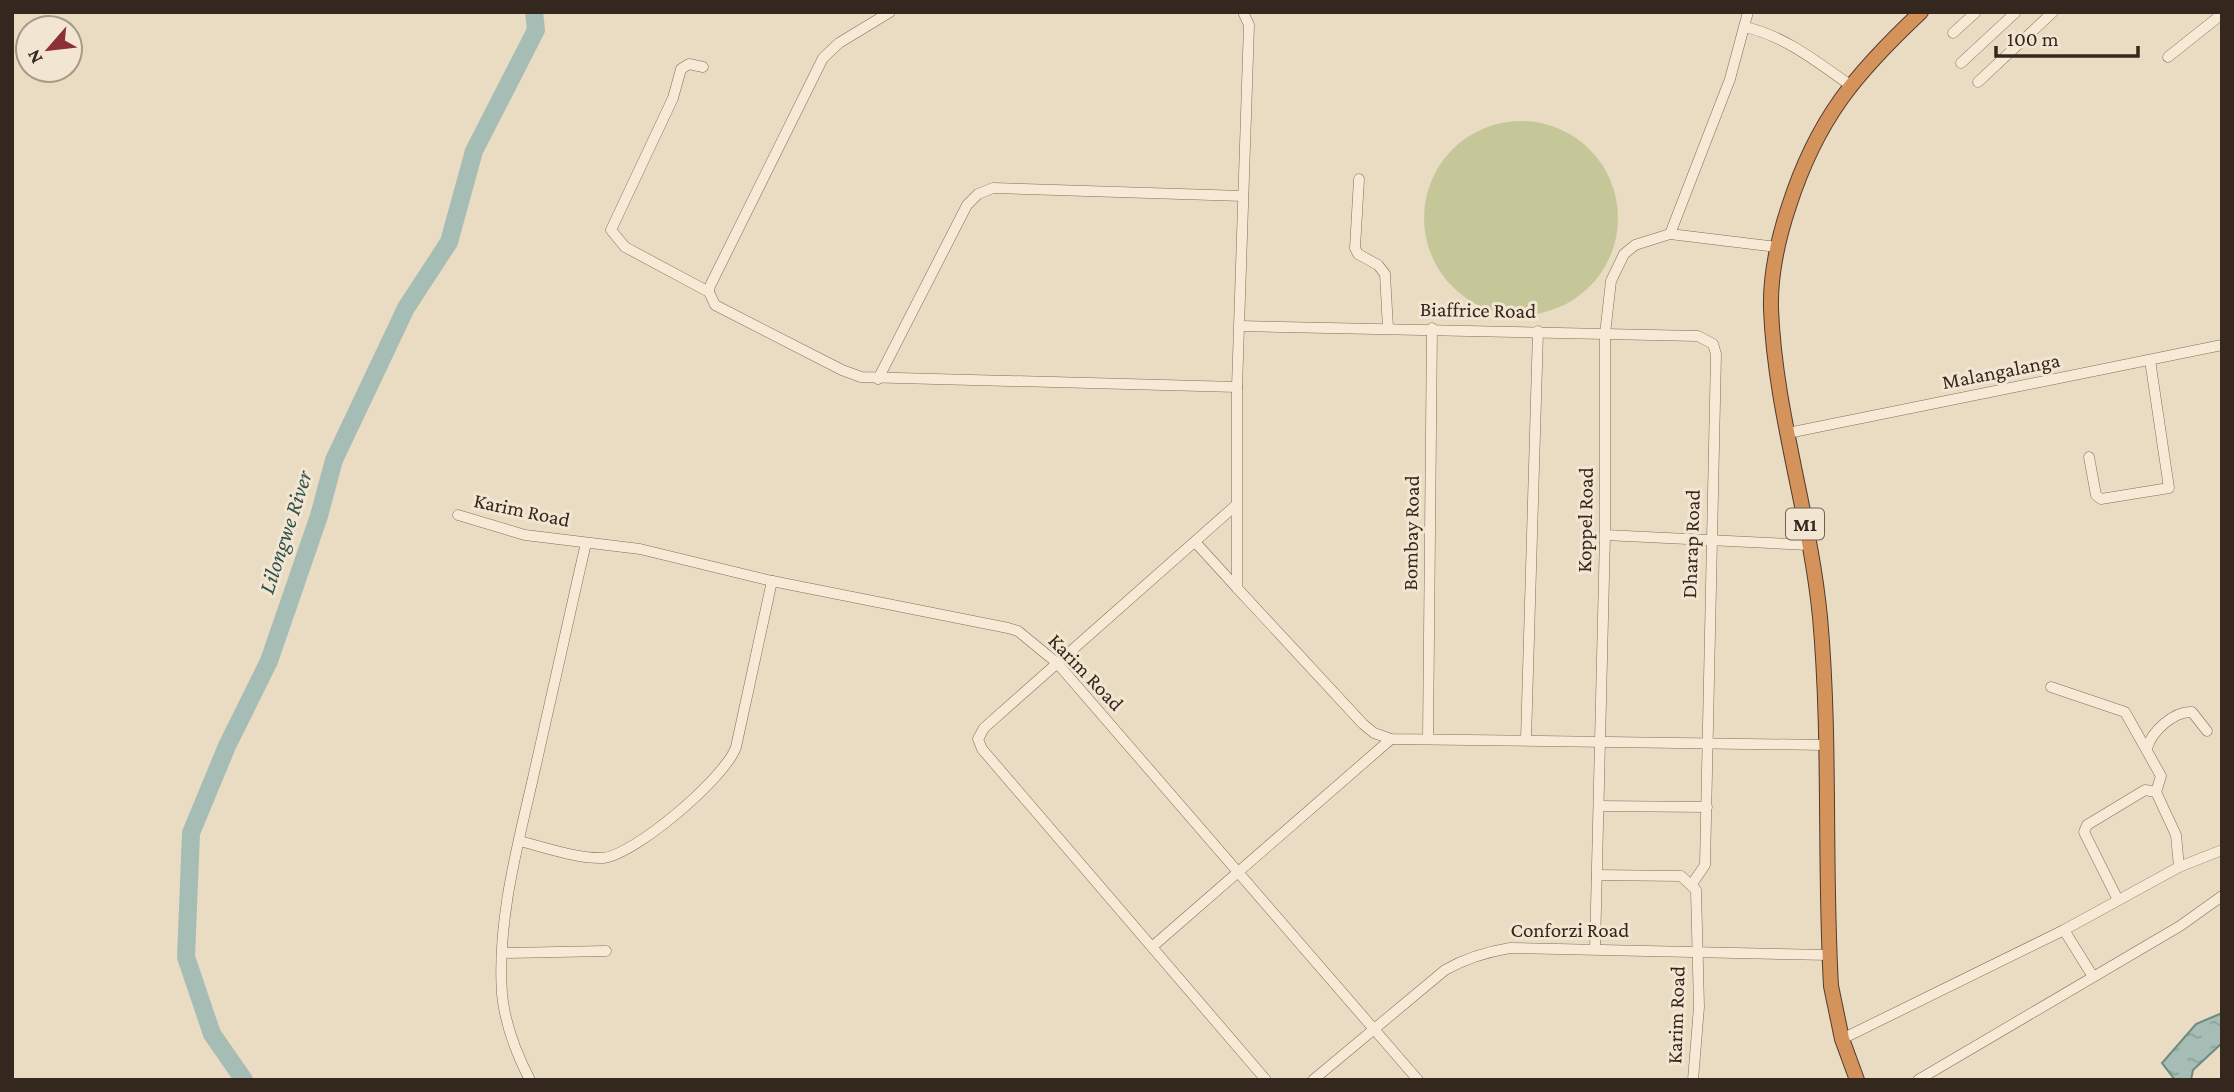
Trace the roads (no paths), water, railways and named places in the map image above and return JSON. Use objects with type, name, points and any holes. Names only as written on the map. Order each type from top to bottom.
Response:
[{"type":"highway","name":"M1","points":[[1857,1080],[1842,1039],[1830,986],[1823,650],[1771,308],[1777,247],[1807,156],[1819,131],[1850,85],[1921,12]]},
{"type":"street","points":[[709,292],[823,58],[839,43],[890,12]]},
{"type":"street","points":[[1237,588],[1237,387],[1249,25],[1243,12]]},
{"type":"street","points":[[1670,234],[1730,79],[1748,12]]},
{"type":"street","points":[[1961,63],[2016,12]]},
{"type":"street","points":[[1978,82],[2053,12]]},
{"type":"street","points":[[1953,33],[1974,13]]},
{"type":"street","points":[[2168,57],[2222,14]]},
{"type":"street","points":[[1745,27],[1763,31],[1798,49],[1850,85]]},
{"type":"street","points":[[703,67],[689,64],[681,69],[673,99],[611,230],[625,247],[709,292],[720,309],[842,370],[878,379],[1237,387]]},
{"type":"street","points":[[1359,179],[1355,248],[1358,254],[1378,265],[1385,274],[1388,328]]},
{"type":"street","points":[[878,379],[967,205],[978,194],[993,188],[1243,196]]},
{"type":"street","name":"Koppel Road","points":[[1595,949],[1605,535],[1605,334],[1608,298],[1616,266],[1635,245],[1670,234],[1777,247]]},
{"type":"street","name":"Biaffrice Road","points":[[1240,326],[1432,328],[1698,336],[1713,344]]},
{"type":"street","name":"Bombay Road","points":[[1428,738],[1432,328]]},
{"type":"street","points":[[1526,739],[1538,331]]},
{"type":"street","name":"Dharap Road","points":[[1692,884],[1706,865],[1710,539],[1716,354],[1713,344]]},
{"type":"street","name":"Malangalanga","points":[[1788,433],[2222,345]]},
{"type":"street","points":[[2089,457],[2096,495],[2101,499],[2169,488],[2150,360]]},
{"type":"street","points":[[1235,506],[984,728],[978,738],[978,744],[1266,1080]]},
{"type":"street","name":"Karim Road","points":[[458,515],[525,535],[688,559],[772,581],[1018,631],[1056,663],[1418,1080]]},
{"type":"street","points":[[1605,535],[1809,545]]},
{"type":"street","points":[[530,1080],[515,1048],[507,1021],[502,994],[502,953],[519,841],[586,543]]},
{"type":"street","points":[[1196,543],[1363,724],[1374,733],[1391,739],[1825,745]]},
{"type":"street","points":[[519,841],[594,858],[619,854],[666,820],[725,768],[736,747],[772,581]]},
{"type":"street","points":[[2051,687],[2125,712],[2161,776],[2157,792],[2176,835],[2179,867]]},
{"type":"street","points":[[2147,748],[2161,727],[2186,711],[2192,712],[2207,731]]},
{"type":"street","points":[[1152,947],[1391,739]]},
{"type":"street","points":[[2118,900],[2084,832],[2087,825],[2145,790],[2157,792]]},
{"type":"street","points":[[1599,806],[1707,807]]},
{"type":"street","points":[[1842,1039],[2064,930],[2179,867],[2222,850]]},
{"type":"street","points":[[1597,875],[1681,876],[1692,884]]},
{"type":"street","name":"Karim Road","points":[[1692,884],[1698,896],[1699,1007],[1693,1080]]},
{"type":"street","points":[[1918,1080],[2092,975],[2180,926],[2222,896]]},
{"type":"street","points":[[2064,930],[2092,975]]},
{"type":"street","name":"Conforzi Road","points":[[1313,1080],[1445,970],[1465,959],[1510,948],[1829,955]]},
{"type":"street","points":[[502,953],[606,951]]},
{"type":"water","points":[[2222,1013],[2222,1043],[2193,1070],[2191,1080],[2175,1080],[2162,1063],[2196,1024]]},
{"type":"waterway","name":"Lilongwe River","points":[[244,1080],[212,1034],[186,957],[191,833],[227,746],[269,661],[319,516],[334,460],[406,308],[449,242],[474,151],[536,30],[534,12]]}]
